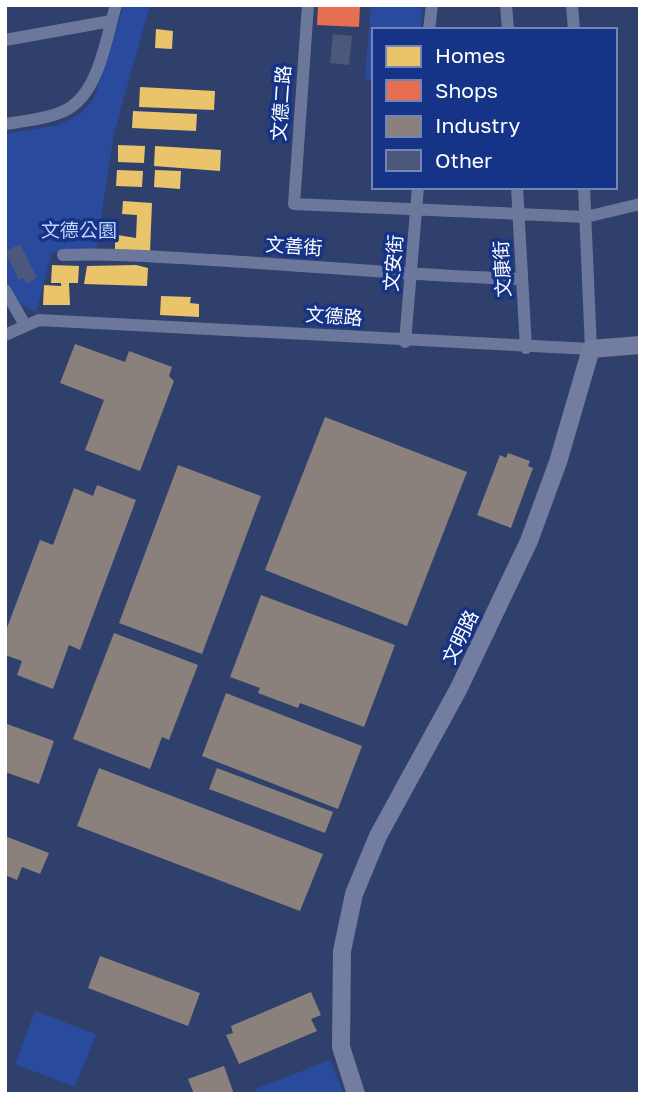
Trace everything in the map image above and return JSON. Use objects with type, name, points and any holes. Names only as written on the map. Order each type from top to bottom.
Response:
[{"type":"street","points":[[5,124],[52,116],[80,100],[89,87],[117,5]]},
{"type":"street","name":"文德二路","points":[[308,5],[294,204],[416,209]]},
{"type":"street","points":[[429,28],[432,5]]},
{"type":"street","points":[[506,5],[508,28]]},
{"type":"street","points":[[572,5],[574,28]]},
{"type":"street","points":[[5,40],[111,21]]},
{"type":"street","name":"文安街","points":[[405,342],[418,189]]},
{"type":"street","name":"文康街","points":[[517,189],[526,348]]},
{"type":"street","name":"文明路","points":[[356,1094],[341,1047],[342,951],[354,894],[378,836],[459,688],[529,541],[558,462],[591,349],[584,189]]},
{"type":"street","points":[[416,209],[586,218],[640,204]]},
{"type":"street","name":"文善街","points":[[63,255],[101,254],[283,264],[411,276],[522,279]]},
{"type":"street","points":[[5,290],[25,325],[5,335]]},
{"type":"street","name":"文德路","points":[[25,325],[52,321],[526,348],[591,349],[640,345]]},
{"type":"green space","name":"文德公園","points":[[124,5],[150,5],[114,133],[96,251],[52,252],[36,312],[19,304],[5,279],[5,134],[58,125],[79,115],[94,99]]},
{"type":"green space","points":[[371,5],[419,5],[422,12],[421,28],[372,28],[372,80],[365,79]]},
{"type":"green space","points":[[35,1011],[96,1034],[75,1087],[15,1064]]},
{"type":"green space","points":[[330,1060],[344,1094],[258,1094],[256,1089]]},
{"type":"building: Homes","points":[[156,29],[173,31],[172,49],[155,48]]},
{"type":"building: Homes","points":[[140,87],[215,91],[214,110],[139,107]]},
{"type":"building: Homes","points":[[133,111],[197,114],[196,131],[132,128]]},
{"type":"building: Homes","points":[[118,145],[145,146],[144,163],[118,162]]},
{"type":"building: Homes","points":[[155,146],[221,150],[220,171],[154,166]]},
{"type":"building: Homes","points":[[117,170],[143,171],[142,187],[116,186]]},
{"type":"building: Homes","points":[[155,170],[181,171],[180,189],[154,187]]},
{"type":"building: Homes","points":[[123,201],[152,203],[150,252],[115,251],[115,239],[111,239],[111,234],[136,238],[137,215],[122,214]]},
{"type":"building: Homes","points":[[52,265],[79,266],[78,283],[69,283],[70,305],[43,305],[44,285],[61,286],[61,283],[51,283]]},
{"type":"building: Homes","points":[[136,265],[148,268],[147,286],[84,284],[87,266]]},
{"type":"building: Homes","points":[[161,296],[191,297],[190,303],[199,304],[199,317],[160,315]]},
{"type":"building: Shops","points":[[318,5],[360,5],[359,27],[317,25]]},
{"type":"building: Industry","points":[[75,344],[125,362],[129,351],[172,367],[169,376],[174,381],[140,471],[85,450],[104,400],[60,383]]},
{"type":"building: Industry","points":[[325,417],[467,472],[407,626],[265,570]]},
{"type":"building: Industry","points":[[508,453],[530,461],[528,466],[533,468],[511,528],[477,515],[500,455],[506,458]]},
{"type":"building: Industry","points":[[178,465],[261,496],[202,654],[119,623]]},
{"type":"building: Industry","points":[[97,485],[136,500],[80,650],[69,645],[53,689],[17,675],[22,661],[5,655],[5,633],[40,540],[53,545],[74,488],[93,496]]},
{"type":"building: Industry","points":[[261,595],[395,645],[364,727],[300,703],[298,708],[258,693],[260,688],[230,677]]},
{"type":"building: Industry","points":[[114,633],[198,665],[169,740],[162,737],[150,769],[73,739]]},
{"type":"building: Industry","points":[[226,693],[362,746],[338,809],[202,756]]},
{"type":"building: Industry","points":[[7,724],[54,741],[39,784],[5,772]]},
{"type":"building: Industry","points":[[99,768],[323,854],[300,911],[77,826]]},
{"type":"building: Industry","points":[[217,768],[333,812],[325,833],[209,789]]},
{"type":"building: Industry","points":[[5,836],[49,853],[40,874],[22,867],[17,880],[5,875]]},
{"type":"building: Industry","points":[[100,956],[200,993],[188,1026],[88,988]]},
{"type":"building: Industry","points":[[311,992],[321,1015],[311,1019],[317,1031],[239,1064],[226,1035],[233,1033],[231,1026]]},
{"type":"building: Industry","points":[[224,1066],[234,1094],[194,1094],[188,1079]]},
{"type":"building: Other","points":[[333,34],[352,36],[349,65],[330,63]]},
{"type":"building: Other","points":[[20,244],[37,278],[26,284],[23,278],[19,280],[5,252]]}]
